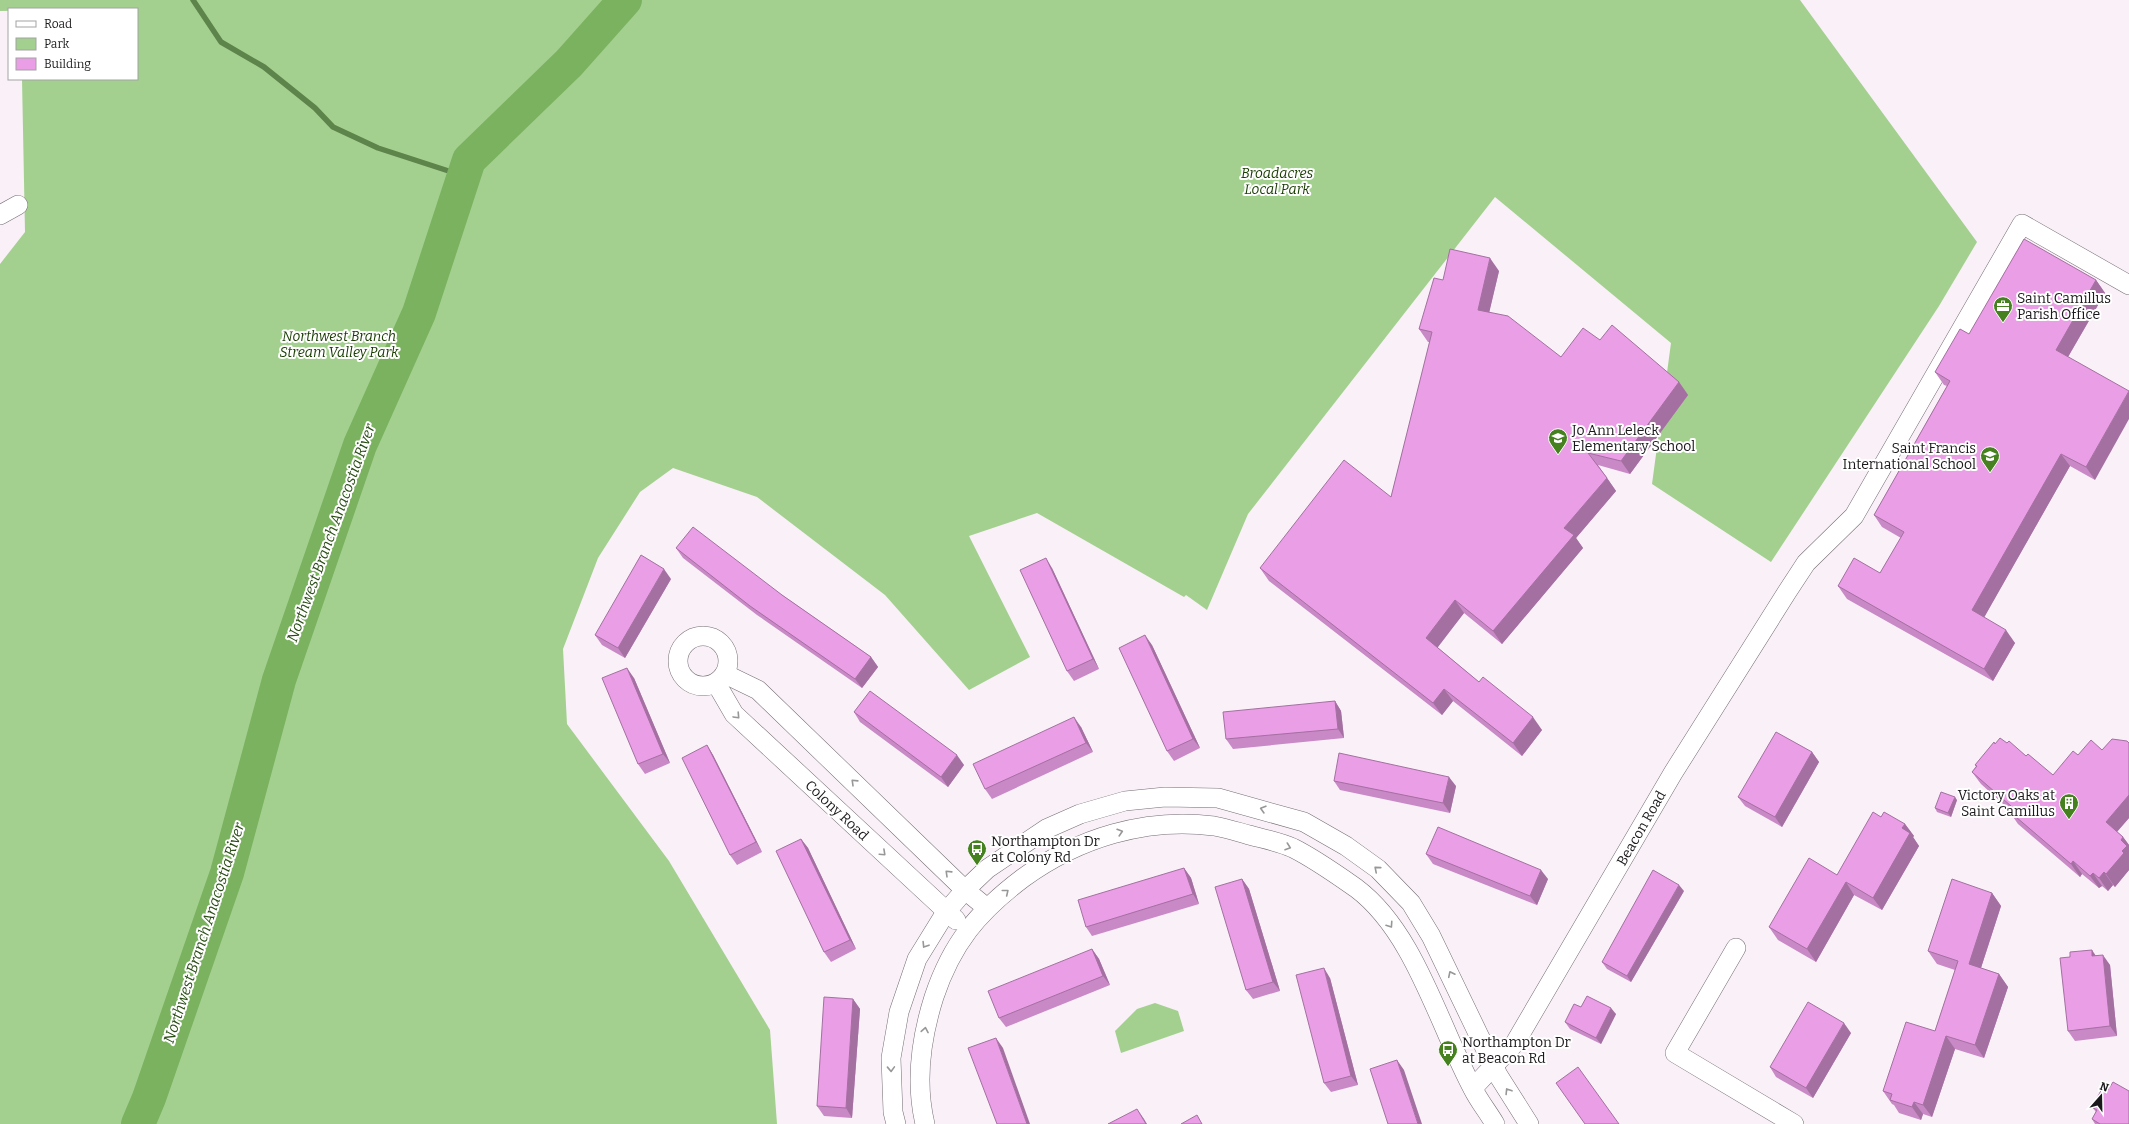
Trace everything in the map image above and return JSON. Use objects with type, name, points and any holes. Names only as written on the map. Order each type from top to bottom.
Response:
[{"type":"street","points":[[0,215],[18,205]]},
{"type":"street","name":"Beacon Road","points":[[1472,1088],[1515,1043],[1673,773],[1806,563],[1854,516],[2022,224],[2129,285]]},
{"type":"street","name":"Colony Road","points":[[968,928],[946,912],[734,714],[720,679],[758,690],[965,890],[987,908]]},
{"type":"street","points":[[896,1124],[893,1112],[891,1058],[900,1012],[917,959],[946,912],[965,890],[987,869],[1046,829],[1080,814],[1125,801],[1165,796],[1218,798],[1304,822],[1346,846],[1378,869],[1411,903],[1431,936],[1494,1065],[1529,1124]]},
{"type":"street","points":[[1199,826],[1200,798]]},
{"type":"street","points":[[925,1124],[921,1108],[920,1060],[927,1019],[943,971],[968,928],[987,908],[1035,869],[1059,854],[1090,841],[1131,829],[1166,825],[1214,826],[1292,848],[1331,870],[1359,890],[1388,921],[1407,950],[1447,1032],[1472,1088],[1495,1124]]},
{"type":"street","points":[[1736,948],[1675,1053],[1794,1124]]},
{"type":"green space","name":"Northwest Branch Stream Valley Park","points":[[0,0],[1800,0],[1977,242],[1939,306],[1771,562],[1652,484],[1671,343],[1495,197],[1248,514],[1207,610],[1186,595],[1184,597],[1037,513],[969,536],[1030,657],[969,690],[885,595],[757,497],[673,468],[640,492],[598,558],[563,649],[567,724],[669,861],[770,1030],[777,1124],[0,1124],[0,264],[25,232],[22,80],[138,80],[138,8],[8,8],[8,11],[0,11]]},
{"type":"green space","points":[[1155,1003],[1178,1011],[1184,1031],[1121,1053],[1115,1031],[1137,1009]]},
{"type":"building","name":"Saint Francis International School","points":[[2024,239],[2096,280],[2056,350],[2129,391],[2086,467],[2061,454],[1972,610],[2006,630],[1984,669],[1838,586],[1854,558],[1880,573],[1904,532],[1874,515],[1950,381],[1935,372],[1960,329],[1969,334]]},
{"type":"building","points":[[1450,249],[1490,258],[1478,310],[1508,316],[1561,357],[1583,328],[1600,340],[1612,325],[1679,382],[1621,461],[1588,453],[1607,478],[1564,528],[1574,535],[1493,631],[1455,600],[1426,638],[1479,682],[1483,677],[1533,717],[1513,743],[1444,689],[1433,703],[1260,568],[1344,460],[1391,497],[1432,332],[1419,329],[1434,278],[1443,280]]},
{"type":"building","points":[[693,527],[782,595],[871,657],[855,679],[750,606],[676,548]]},
{"type":"building","points":[[641,555],[664,569],[618,648],[595,635]]},
{"type":"building","points":[[1046,558],[1093,659],[1067,671],[1020,570]]},
{"type":"building","points":[[1145,635],[1193,739],[1167,751],[1119,648]]},
{"type":"building","points":[[627,668],[663,754],[638,764],[602,678]]},
{"type":"building","points":[[870,691],[957,755],[941,777],[854,712]]},
{"type":"building","points":[[1335,701],[1338,729],[1226,739],[1223,712]]},
{"type":"building","points":[[1074,717],[1086,743],[985,789],[973,764]]},
{"type":"building","points":[[1776,732],[1812,752],[1775,817],[1738,797]]},
{"type":"building","name":"Victory Oaks at Saint Camillus","points":[[2000,738],[2007,743],[2009,741],[2026,756],[2028,754],[2053,775],[2073,751],[2078,755],[2091,740],[2102,750],[2112,739],[2127,741],[2129,743],[2129,795],[2106,822],[2123,837],[2121,840],[2127,846],[2122,851],[2124,853],[2106,874],[2104,872],[2099,878],[2093,873],[2090,876],[2073,861],[2071,864],[2009,811],[2019,813],[1972,772],[1977,766],[1975,765],[1994,742],[1995,744]]},
{"type":"building","points":[[707,745],[756,842],[730,855],[682,758]]},
{"type":"building","points":[[1339,753],[1449,777],[1443,803],[1334,781]]},
{"type":"building","points":[[1941,792],[1955,797],[1948,813],[1935,808]]},
{"type":"building","points":[[1873,812],[1881,817],[1884,812],[1905,824],[1902,828],[1910,833],[1873,898],[1846,882],[1807,949],[1769,927],[1809,858],[1837,875]]},
{"type":"building","points":[[1438,827],[1541,870],[1530,896],[1426,854]]},
{"type":"building","points":[[801,839],[850,940],[824,952],[776,851]]},
{"type":"building","points":[[1184,868],[1193,894],[1086,927],[1078,900]]},
{"type":"building","points":[[1653,870],[1679,885],[1627,976],[1602,962]]},
{"type":"building","points":[[1242,879],[1273,982],[1246,990],[1215,887]]},
{"type":"building","points":[[1952,879],[1992,893],[1969,964],[1999,974],[1975,1045],[1946,1036],[1923,1105],[1914,1102],[1912,1107],[1890,1100],[1892,1094],[1883,1091],[1906,1022],[1935,1031],[1958,961],[1928,951]]},
{"type":"building","points":[[1092,949],[1103,976],[999,1018],[988,991]]},
{"type":"building","points":[[2092,950],[2092,956],[2103,955],[2110,1026],[2068,1031],[2060,958],[2070,957],[2070,952]]},
{"type":"building","points":[[1324,968],[1351,1076],[1324,1083],[1296,975]]},
{"type":"building","points":[[1587,996],[1611,1008],[1596,1038],[1565,1022],[1574,1004],[1581,1007]]},
{"type":"building","points":[[824,997],[853,999],[846,1108],[817,1106]]},
{"type":"building","points":[[1808,1002],[1844,1023],[1806,1088],[1770,1067]]},
{"type":"building","points":[[996,1038],[1027,1124],[997,1124],[968,1048]]},
{"type":"building","points":[[1397,1060],[1418,1124],[1388,1124],[1370,1069]]},
{"type":"building","points":[[1578,1067],[1619,1124],[1585,1124],[1556,1083]]},
{"type":"building","points":[[2113,1082],[2129,1091],[2129,1124],[2100,1124],[2092,1119],[2097,1110],[2092,1107],[2103,1087],[2108,1090]]},
{"type":"building","points":[[1137,1109],[1146,1124],[1108,1124]]},
{"type":"building","points":[[1197,1115],[1202,1124],[1181,1124]]},
{"type":"waterway","points":[[193,0],[221,42],[264,67],[315,108],[333,127],[378,148],[464,176]]},
{"type":"waterway","name":"Northwest Branch Anacostia River","points":[[138,1124],[149,1098],[227,873],[279,680],[360,445],[419,313],[469,160],[569,63],[625,0]]},
{"type":"place","name":"Saint Camillus Parish Office","points":[[2003,323]]},
{"type":"place","name":"Jo Ann Leleck Elementary School","points":[[1558,455]]},
{"type":"place","name":"Saint Francis International School","points":[[1990,473]]},
{"type":"place","name":"Victory Oaks at Saint Camillus","points":[[2069,820]]},
{"type":"place","name":"Northampton Dr at Colony Rd","points":[[977,866]]},
{"type":"place","name":"Northampton Dr at Beacon Rd","points":[[1448,1067]]},
{"type":"park label","name":"Broadacres Local Park","points":[[1277,182]]}]
